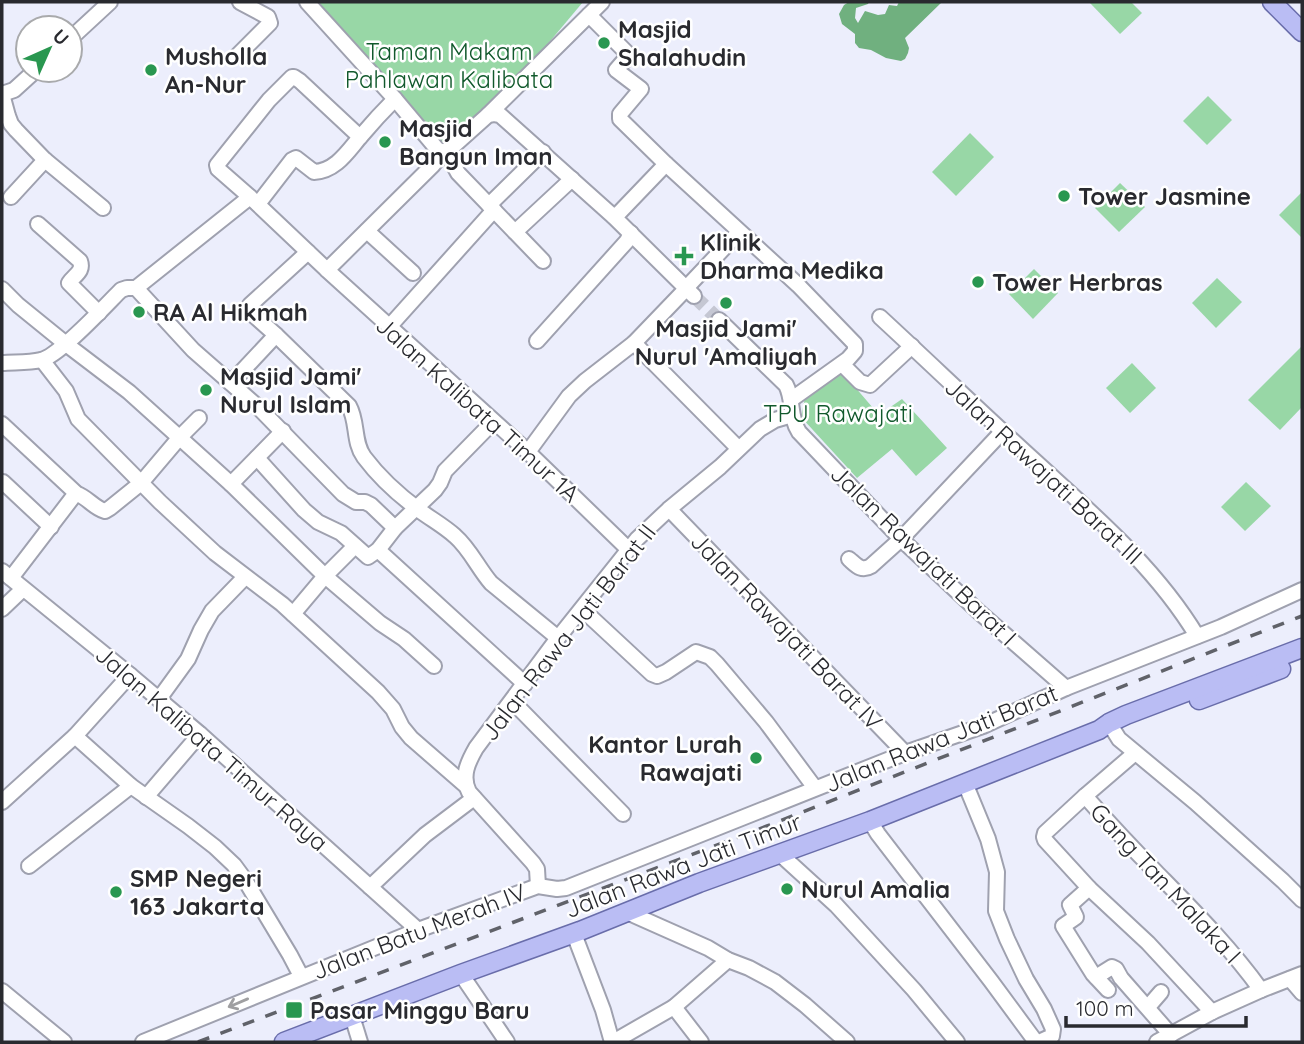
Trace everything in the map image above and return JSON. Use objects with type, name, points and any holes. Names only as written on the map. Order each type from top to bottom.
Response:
[{"type":"main road","points":[[1272,2],[1302,32]]},
{"type":"main road","name":"Jalan Rawa Jati Timur","points":[[284,1042],[699,883],[780,854],[874,828],[965,783],[1302,648]]},
{"type":"main road","name":"Jalan Rawa Jati Timur","points":[[1107,728],[1241,685],[1302,660]]},
{"type":"street","points":[[84,26],[110,2]]},
{"type":"street","points":[[237,56],[269,26],[270,21],[268,17],[240,2]]},
{"type":"street","points":[[307,2],[437,149],[444,152],[458,173],[543,261]]},
{"type":"street","points":[[327,270],[444,152],[488,116],[602,2]]},
{"type":"street","points":[[589,15],[629,55],[616,70],[641,89],[620,114],[620,119],[853,340],[855,351],[842,364],[792,399]]},
{"type":"street","name":"Jalan Kalibata Timur 1A","points":[[360,137],[300,81],[292,77],[269,100],[217,165],[218,169],[327,270],[528,452],[628,549]]},
{"type":"street","points":[[21,84],[15,90],[2,94],[10,124],[45,160],[103,208]]},
{"type":"street","points":[[2,363],[47,358],[66,344],[121,290],[136,288],[254,201],[292,160],[296,158],[314,172],[323,172],[341,160],[395,99]]},
{"type":"street","points":[[488,116],[500,115],[543,152],[690,292]]},
{"type":"street","points":[[389,327],[543,152]]},
{"type":"street","points":[[10,197],[45,160]]},
{"type":"street","points":[[614,217],[666,164]]},
{"type":"street","points":[[515,232],[572,179]]},
{"type":"street","points":[[38,224],[80,261],[81,271],[69,283],[99,313]]},
{"type":"street","points":[[367,231],[413,273]]},
{"type":"street","points":[[690,292],[739,232]]},
{"type":"street","points":[[537,341],[627,241],[631,233]]},
{"type":"street","points":[[308,252],[249,307],[249,311],[349,406],[355,418],[357,441],[363,456],[381,476],[416,508],[455,536],[491,583],[558,638]]},
{"type":"street","points":[[136,288],[194,350],[283,431],[343,494],[356,502],[371,505],[395,528]]},
{"type":"street","points":[[2,289],[66,344],[129,392],[325,576],[434,666]]},
{"type":"street","points":[[528,452],[569,396],[635,343],[684,291],[690,292]]},
{"type":"street","name":"Jalan Rawajati Barat III","points":[[880,317],[1120,540],[1167,592],[1197,636]]},
{"type":"street","points":[[719,320],[782,379],[792,399],[792,415]]},
{"type":"street","points":[[231,383],[276,335]]},
{"type":"street","points":[[635,343],[738,448]]},
{"type":"street","points":[[842,364],[860,383],[870,385],[912,346]]},
{"type":"street","points":[[42,360],[66,391],[78,419],[141,483],[192,533],[282,604],[378,692],[393,709],[411,738],[466,785],[474,798],[533,863],[537,869],[538,886]]},
{"type":"street","name":"Jalan Rawa Jati Barat II","points":[[466,785],[465,775],[469,761],[477,748],[628,549],[669,509],[768,423],[792,415]]},
{"type":"street","name":"Jalan Rawajati Barat I","points":[[792,415],[799,432],[901,538],[979,612],[1066,688]]},
{"type":"street","points":[[2,424],[77,494],[105,511],[141,483],[199,418]]},
{"type":"street","points":[[257,458],[304,510],[318,522],[341,533],[368,556],[378,550],[395,528],[435,490],[445,471],[493,422]]},
{"type":"street","points":[[230,484],[283,431]]},
{"type":"street","points":[[849,559],[858,567],[867,568],[901,538],[1002,432]]},
{"type":"street","points":[[4,482],[51,527]]},
{"type":"street","points":[[6,575],[51,527],[77,494]]},
{"type":"street","name":"Jalan Rawajati Barat IV","points":[[669,509],[905,753]]},
{"type":"street","points":[[293,614],[355,546]]},
{"type":"street","points":[[378,550],[525,684]]},
{"type":"street","name":"Jalan Kalibata Timur Raya","points":[[6,575],[200,734],[418,929]]},
{"type":"street","points":[[159,699],[188,659],[212,611],[245,577]]},
{"type":"street","points":[[2,609],[23,589]]},
{"type":"street","name":"Jalan Rawa Jati Barat","points":[[538,886],[566,888],[905,753],[983,726],[1066,688],[1221,627],[1302,590]]},
{"type":"street","points":[[582,609],[645,669],[657,676],[696,652],[710,657],[766,722],[815,788]]},
{"type":"street","points":[[2,802],[75,736],[130,674]]},
{"type":"street","points":[[512,701],[623,814]]},
{"type":"street","points":[[1107,728],[1195,802],[1302,900]]},
{"type":"street","points":[[146,797],[200,734]]},
{"type":"street","points":[[75,736],[131,786],[215,846],[234,865],[301,976]]},
{"type":"street","name":"Gang Tan Malaka I","points":[[1135,753],[1085,796],[1220,938],[1261,990]]},
{"type":"street","points":[[874,828],[1037,1042],[1052,1036],[1044,1009],[1026,979],[996,911],[997,872],[988,839],[965,783]]},
{"type":"street","points":[[29,866],[131,786]]},
{"type":"street","points":[[1085,796],[1044,837],[1045,840],[1212,1012]]},
{"type":"street","points":[[370,887],[425,835],[474,798]]},
{"type":"street","points":[[780,854],[836,905],[914,990],[952,1041]]},
{"type":"street","name":"Jalan Batu Merah IV","points":[[143,1042],[418,929],[538,886]]},
{"type":"street","points":[[1090,888],[1070,905],[1076,917],[1063,926],[1091,978],[1102,982],[1108,990]]},
{"type":"street","points":[[627,912],[775,982],[847,1042]]},
{"type":"street","points":[[573,933],[603,1010],[612,1042],[674,1007],[728,960]]},
{"type":"street","points":[[1091,978],[1114,967],[1171,1035]]},
{"type":"street","points":[[461,974],[504,1041]]},
{"type":"street","points":[[1157,1042],[1212,1012],[1296,977],[1302,993]]},
{"type":"street","points":[[2,991],[64,1042]]},
{"type":"street","points":[[1147,1007],[1161,992]]},
{"type":"street","points":[[674,1007],[701,1042]]},
{"type":"street","points":[[352,1016],[360,1042]]},
{"type":"green space","name":"Taman Makam Pahlawan Kalibata","points":[[308,2],[583,2],[488,115],[446,151]]},
{"type":"green space","points":[[1089,2],[1131,2],[1142,13],[1120,34]]},
{"type":"green space","points":[[1208,96],[1232,120],[1207,145],[1183,121]]},
{"type":"green space","points":[[970,133],[994,157],[956,196],[932,172]]},
{"type":"green space","points":[[1120,183],[1145,207],[1119,232],[1095,208]]},
{"type":"green space","points":[[1302,192],[1302,238],[1279,215]]},
{"type":"green space","points":[[1034,269],[1058,293],[1033,319],[1009,294]]},
{"type":"green space","points":[[1217,278],[1242,302],[1216,328],[1192,303]]},
{"type":"green space","points":[[1302,346],[1302,407],[1280,430],[1248,400]]},
{"type":"green space","points":[[1132,363],[1156,388],[1130,413],[1106,388]]},
{"type":"green space","name":"TPU Rawajati","points":[[843,373],[879,415],[902,399],[947,448],[916,476],[892,449],[857,478],[801,417],[805,397]]},
{"type":"green space","points":[[1246,482],[1271,506],[1245,531],[1221,507]]},
{"type":"shaded area","points":[[849,2],[869,2],[856,8],[855,18],[858,23],[865,11],[885,14],[889,5],[897,6],[899,2],[942,2],[905,38],[909,48],[905,59],[901,61],[859,48],[855,43],[855,34],[842,24],[839,14]]},
{"type":"tunnel","points":[[694,296],[719,320]]},
{"type":"railway","points":[[198,1042],[767,826],[1302,616]]},
{"type":"place","name":"Masjid Shalahudin","points":[[604,43]]},
{"type":"place","name":"Musholla An-Nur","points":[[151,70]]},
{"type":"place","name":"Masjid Bangun Iman","points":[[385,142]]},
{"type":"place","name":"Tower Jasmine","points":[[1064,196]]},
{"type":"place","name":"Klinik Dharma Medika","points":[[684,256]]},
{"type":"place","name":"Tower Herbras","points":[[978,282]]},
{"type":"place","name":"Masjid Jami' Nurul 'Amaliyah","points":[[726,303]]},
{"type":"place","name":"RA Al Hikmah","points":[[139,312]]},
{"type":"place","name":"Masjid Jami' Nurul Islam","points":[[206,390]]},
{"type":"place","name":"Kantor Lurah Rawajati","points":[[756,758]]},
{"type":"place","name":"Nurul Amalia","points":[[787,889]]},
{"type":"place","name":"SMP Negeri 163 Jakarta","points":[[116,892]]},
{"type":"place","name":"Pasar Minggu Baru","points":[[294,1010]]}]
